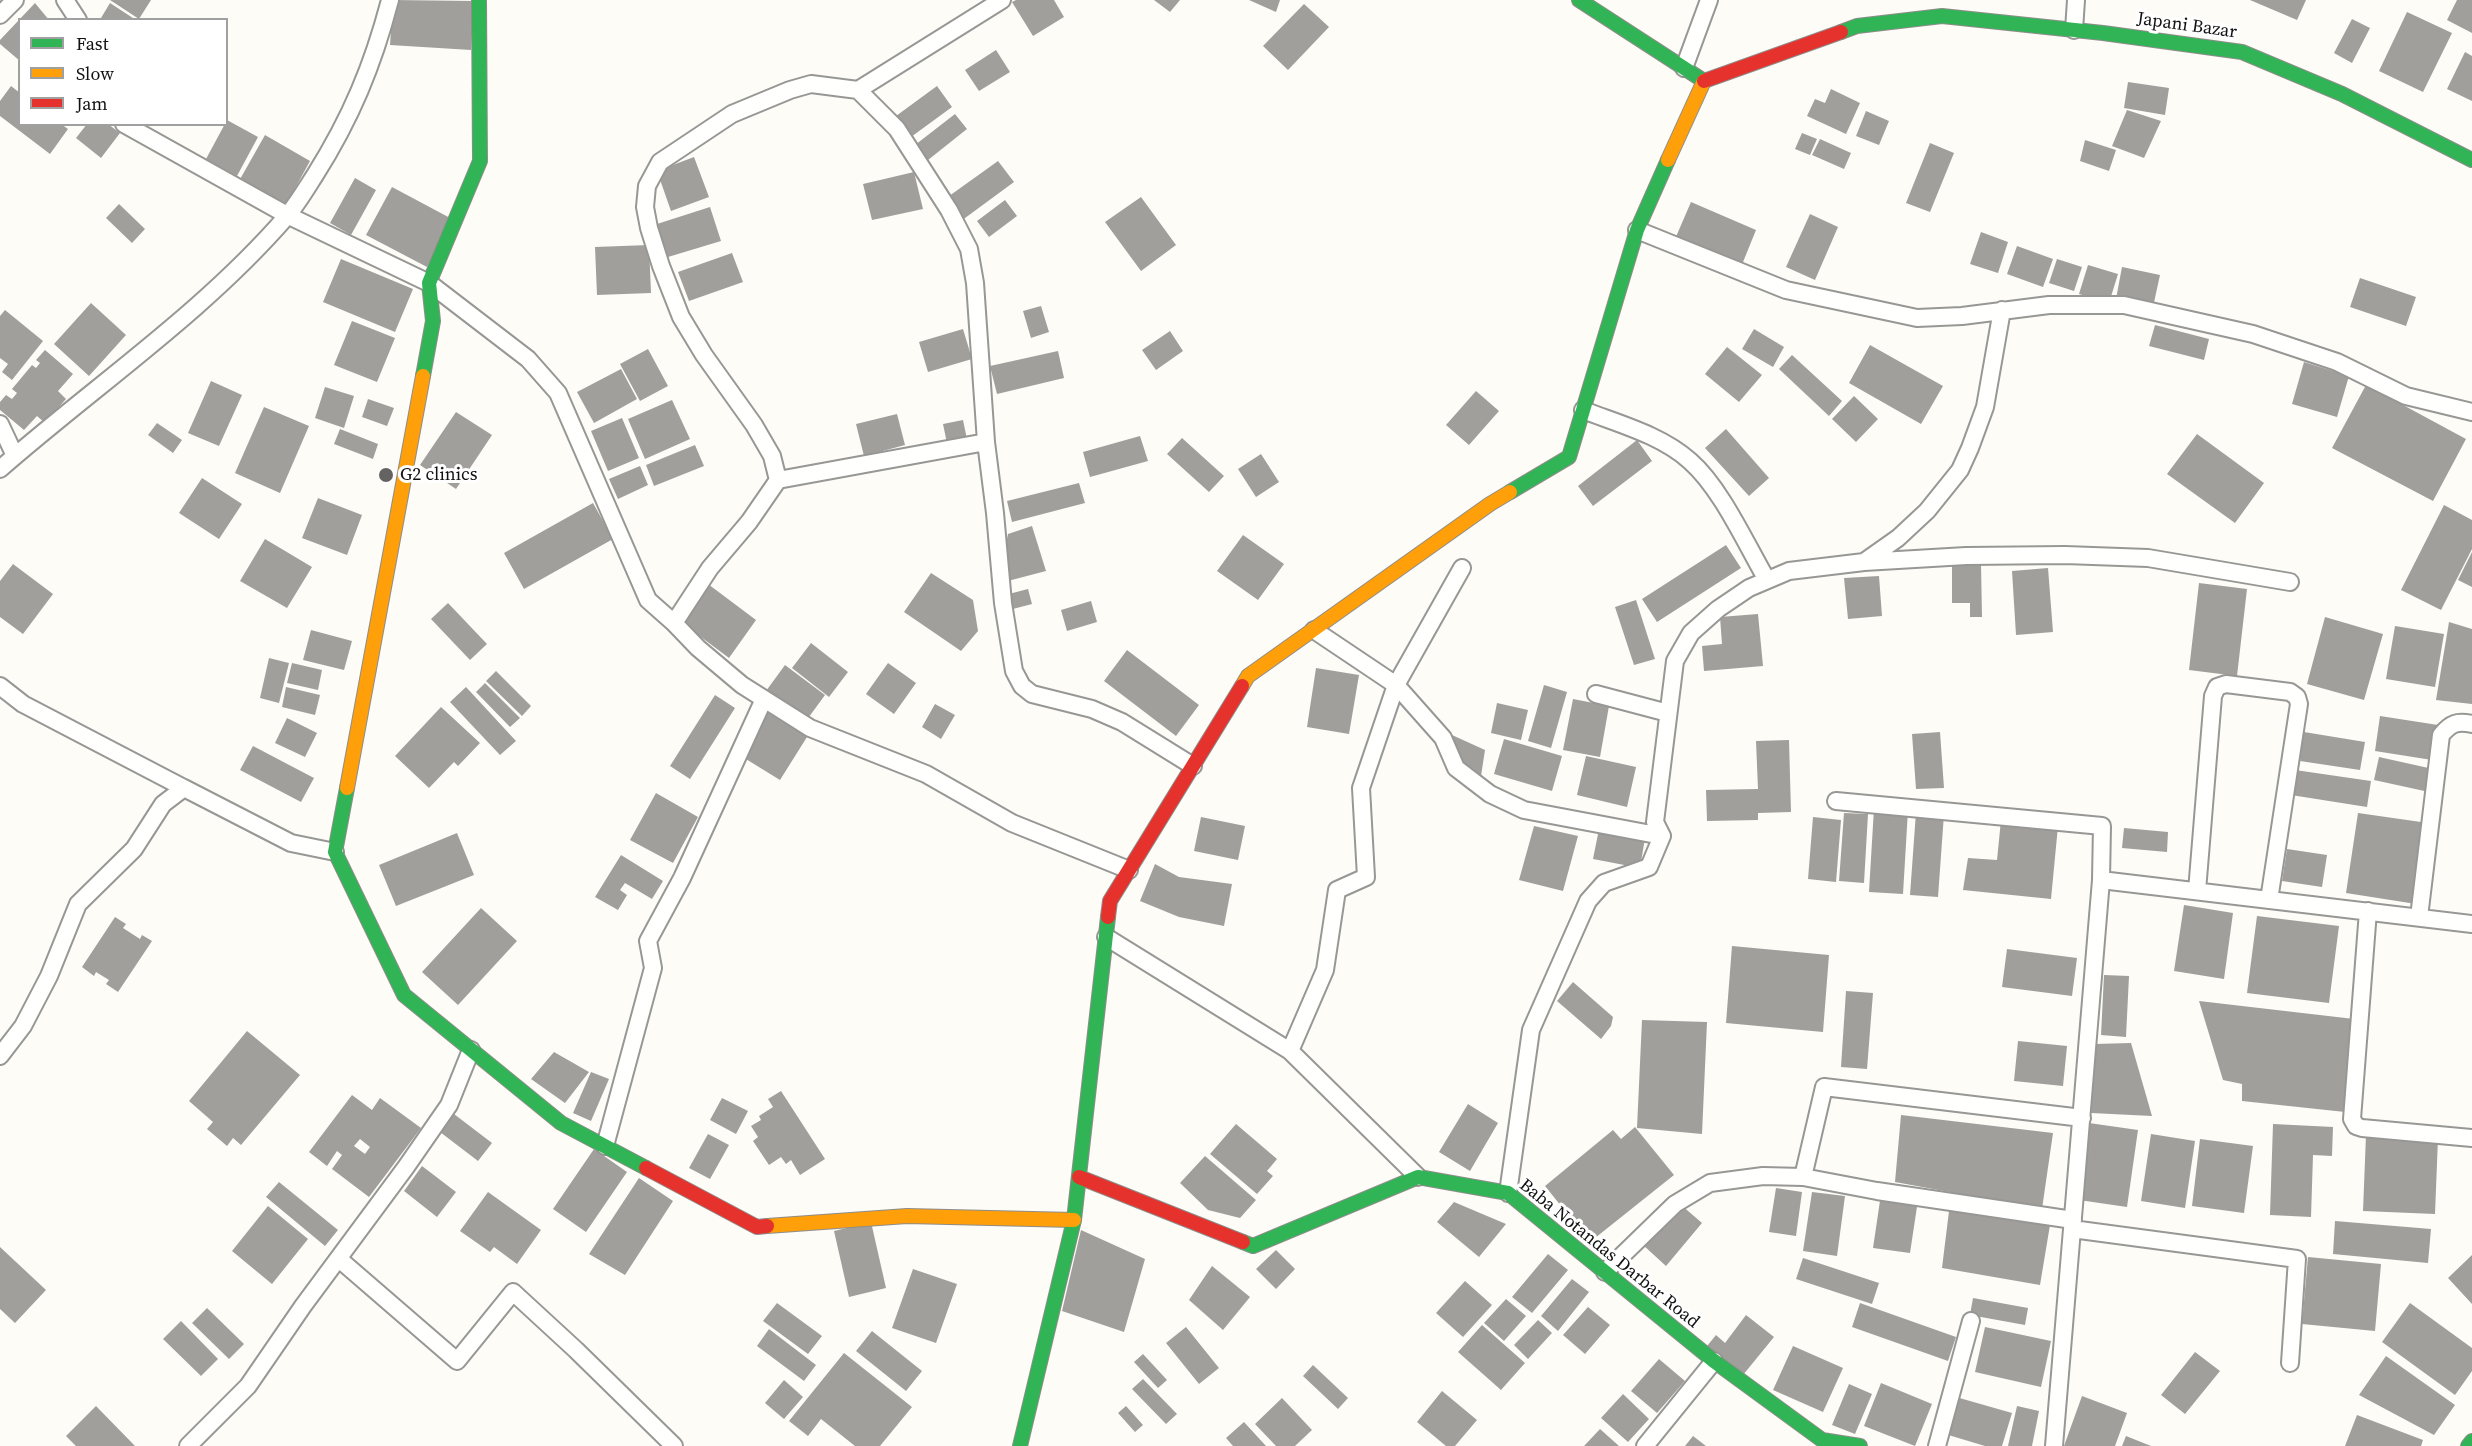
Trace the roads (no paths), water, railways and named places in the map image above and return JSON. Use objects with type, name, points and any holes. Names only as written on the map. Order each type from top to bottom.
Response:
[{"type":"street","points":[[0,15],[15,0]]},
{"type":"street","points":[[65,0],[77,18]]},
{"type":"street","points":[[0,469],[210,294],[287,215],[341,135],[364,84],[390,0]]},
{"type":"street","points":[[480,0],[480,161],[429,283],[433,321],[335,852],[404,995],[561,1123],[757,1227],[907,1216],[1074,1220]]},
{"type":"street","points":[[858,90],[1002,0]]},
{"type":"street","points":[[1020,1446],[1074,1220],[1110,901],[1248,676],[1490,504],[1569,457],[1637,230],[1704,81],[1579,0]]},
{"type":"street","points":[[1684,68],[1709,0]]},
{"type":"street","points":[[2074,30],[2076,0]]},
{"type":"street","name":"Japani Bazar","points":[[1704,81],[1857,26],[1942,16],[2074,30],[2242,52],[2342,94],[2472,160]]},
{"type":"street","points":[[778,480],[772,456],[754,425],[704,355],[681,317],[661,267],[649,228],[645,207],[647,186],[660,162],[732,114],[790,90],[811,84],[858,90],[897,129],[949,210],[969,249],[975,283],[986,442],[1003,603],[1014,671],[1022,686],[1032,694],[1092,709],[1122,722],[1193,765]]},
{"type":"street","points":[[128,126],[287,215],[429,283],[528,359],[558,393],[648,600],[698,648],[742,685],[810,728],[926,774],[1012,823],[1129,870]]},
{"type":"street","points":[[1637,230],[1786,290],[1917,318],[1962,316],[2049,305],[2124,305],[2253,334],[2337,362],[2406,396],[2472,412]]},
{"type":"street","points":[[1864,562],[1898,538],[1927,511],[1960,470],[1985,407],[2002,310]]},
{"type":"street","points":[[1583,410],[1662,441],[1690,460],[1711,483],[1767,580]]},
{"type":"street","points":[[0,424],[15,456]]},
{"type":"street","points":[[674,623],[710,568],[750,522],[778,480],[986,442]]},
{"type":"street","points":[[1508,1193],[1531,1030],[1588,901],[1604,883],[1650,867],[1662,836],[1655,822],[1675,661],[1691,633],[1718,609],[1749,588],[1788,571],[1864,562],[1988,556],[2065,555],[2148,558],[2290,582]]},
{"type":"street","points":[[1290,1051],[1325,970],[1337,890],[1366,877],[1361,788],[1396,685],[1462,568]]},
{"type":"street","points":[[1314,630],[1396,685],[1443,738],[1456,768],[1490,794],[1524,810],[1662,836]]},
{"type":"street","points":[[2197,891],[2213,696],[2217,687],[2226,684],[2290,692],[2297,697],[2299,704],[2269,900]]},
{"type":"street","points":[[0,686],[23,704],[291,843],[335,852]]},
{"type":"street","points":[[1596,694],[1668,713]]},
{"type":"street","points":[[604,1146],[653,968],[648,941],[682,878],[764,699]]},
{"type":"street","points":[[2419,917],[2440,735],[2458,721],[2472,724]]},
{"type":"street","points":[[0,1056],[23,1026],[49,976],[78,904],[134,849],[163,804],[184,788]]},
{"type":"street","points":[[1836,801],[2102,826],[2101,880],[2054,1446]]},
{"type":"street","points":[[2101,880],[2472,924]]},
{"type":"street","points":[[2368,911],[2352,1119],[2356,1126],[2362,1128],[2472,1138]]},
{"type":"street","points":[[1079,1177],[1253,1246],[1418,1177],[1290,1051],[1106,937]]},
{"type":"street","points":[[188,1446],[248,1386],[303,1306],[339,1259],[449,1105],[471,1050]]},
{"type":"street","points":[[1803,1177],[1824,1087],[2082,1118]]},
{"type":"street","points":[[1605,1272],[1675,1204],[1710,1183],[1763,1176],[1803,1177],[2073,1225],[2297,1259],[2290,1363]]},
{"type":"street","name":"Baba Notandas Darbar Road","points":[[1418,1177],[1508,1193],[1714,1361],[1822,1440],[1860,1446]]},
{"type":"street","points":[[339,1259],[457,1361],[513,1292],[674,1446]]},
{"type":"street","points":[[1937,1446],[1971,1321]]},
{"type":"street","points":[[1645,1446],[1714,1361]]},
{"type":"street","points":[[2468,1446],[2472,1440]]},
{"type":"place","name":"G2 clinics","points":[[386,475]]}]
